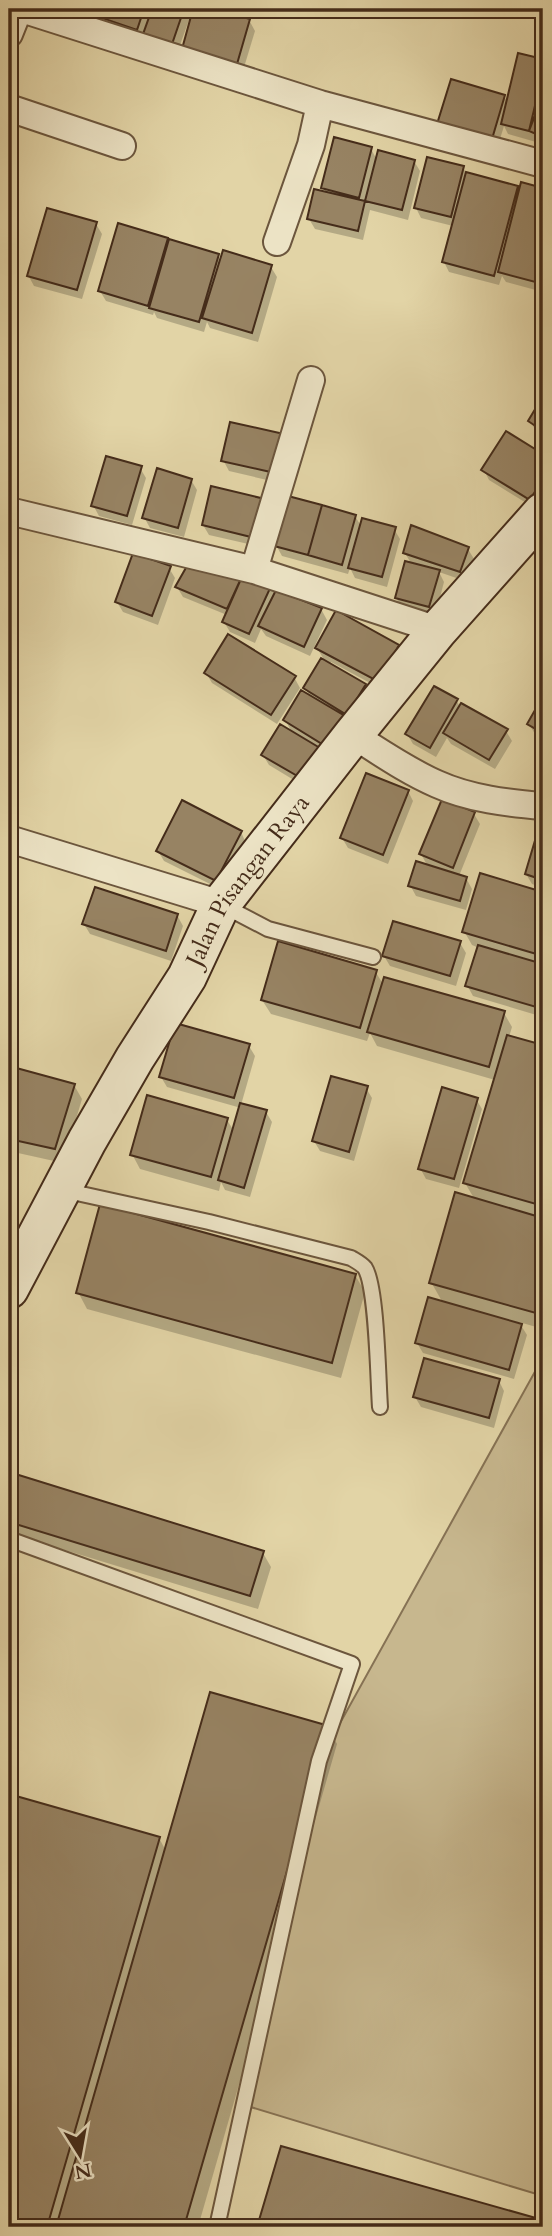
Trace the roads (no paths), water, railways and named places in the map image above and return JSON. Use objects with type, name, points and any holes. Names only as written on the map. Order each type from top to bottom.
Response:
[{"type":"street","points":[[9,34],[21,9],[320,104],[543,164]]},
{"type":"street","points":[[277,242],[311,145],[320,104]]},
{"type":"street","points":[[9,108],[122,146]]},
{"type":"street","points":[[254,570],[311,380]]},
{"type":"street","points":[[9,511],[254,570],[438,631]]},
{"type":"street","name":"Jalan Pisangan Raya","points":[[9,1289],[87,1141],[135,1058],[187,977],[221,904],[353,734],[438,631],[540,519]]},
{"type":"street","points":[[353,734],[414,773],[439,785],[510,803],[543,806]]},
{"type":"street","points":[[9,839],[221,904]]},
{"type":"lane","points":[[221,904],[268,929],[373,957]]},
{"type":"lane","points":[[62,1190],[209,1222],[351,1258],[364,1266],[371,1289],[380,1407]]},
{"type":"lane","points":[[9,1539],[352,1664],[319,1761],[217,2227]]}]
